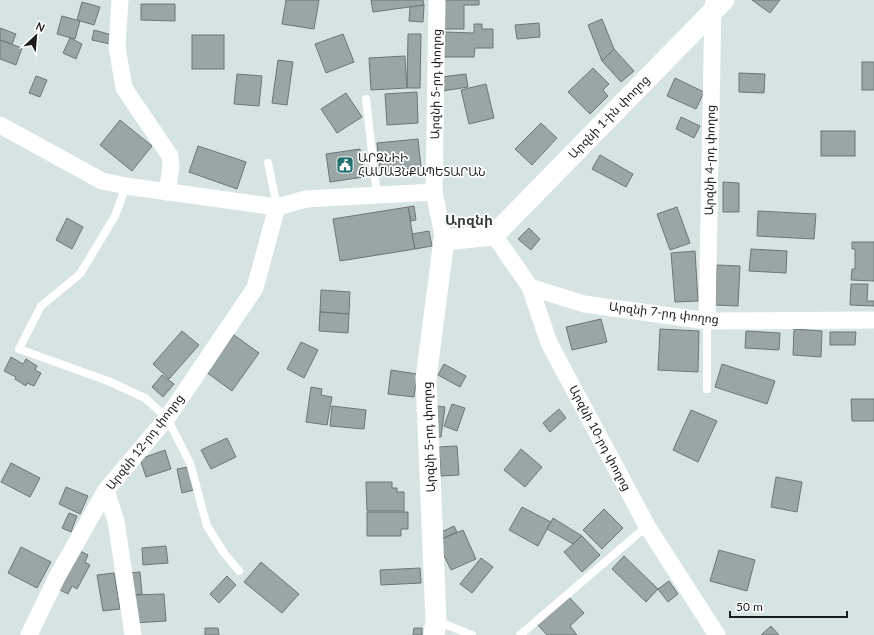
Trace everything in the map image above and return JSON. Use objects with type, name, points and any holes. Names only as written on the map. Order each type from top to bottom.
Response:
[{"type":"street","points":[[120,0],[117,47],[124,88],[170,156],[171,167],[167,192]]},
{"type":"street","name":"Արզնի 5-րդ փողոց","points":[[435,628],[426,378],[444,240],[434,192],[437,0]]},
{"type":"street","name":"Արզնի 1-ին փողոց","points":[[494,235],[716,4]]},
{"type":"street","name":"Արզնի 4-րդ փողոց","points":[[707,321],[716,4]]},
{"type":"street","points":[[0,125],[102,181],[126,186],[277,207],[306,199],[434,192]]},
{"type":"street","name":"Արզնի 12-րդ փողոց","points":[[29,635],[57,577],[106,490],[167,418],[255,288],[277,207]]},
{"type":"street","points":[[444,240],[494,235]]},
{"type":"street","name":"Արզնի 10-րդ փողոց","points":[[494,235],[530,287],[549,343],[648,526],[718,635]]},
{"type":"street","name":"Արզնի 7-րդ փողոց","points":[[530,287],[584,304],[707,321],[874,320]]},
{"type":"street","points":[[106,490],[116,520],[133,635]]},
{"type":"lane","points":[[366,99],[377,195]]},
{"type":"lane","points":[[268,163],[277,207]]},
{"type":"lane","points":[[126,186],[115,216],[80,274],[41,306],[19,349],[108,381],[145,398],[167,418],[190,463],[207,526],[224,553],[239,571]]},
{"type":"lane","points":[[707,321],[707,389]]},
{"type":"lane","points":[[520,635],[648,526]]},
{"type":"lane","points":[[435,628],[472,635]]},
{"type":"building","points":[[286,0],[319,0],[314,29],[282,24]]},
{"type":"building","points":[[371,0],[423,0],[424,5],[373,12]]},
{"type":"building","points":[[440,0],[479,0],[479,5],[464,5],[464,29],[439,29]]},
{"type":"building","points":[[752,0],[780,0],[770,13]]},
{"type":"building","points":[[82,2],[100,7],[94,25],[77,20]]},
{"type":"building","points":[[141,4],[175,4],[175,21],[141,20]]},
{"type":"building","points":[[424,5],[423,22],[409,21],[410,7]]},
{"type":"building","points":[[62,16],[80,21],[75,39],[57,34]]},
{"type":"building","points":[[602,19],[614,49],[602,61],[588,25]]},
{"type":"building","points":[[539,23],[540,37],[517,39],[515,25]]},
{"type":"building","points":[[474,24],[482,24],[482,29],[493,29],[493,48],[475,48],[474,57],[442,57],[443,32],[474,33]]},
{"type":"building","points":[[0,28],[16,34],[12,44],[0,40]]},
{"type":"building","points":[[94,30],[112,35],[110,44],[92,40]]},
{"type":"building","points":[[343,34],[354,62],[326,73],[315,44]]},
{"type":"building","points":[[408,34],[421,34],[420,88],[407,88]]},
{"type":"building","points":[[192,35],[224,35],[224,69],[192,69]]},
{"type":"building","points":[[70,38],[82,44],[76,59],[63,53]]},
{"type":"building","points":[[0,40],[22,48],[16,65],[0,59]]},
{"type":"building","points":[[614,49],[634,71],[621,82],[602,61]]},
{"type":"building","points":[[405,56],[407,88],[371,90],[369,58]]},
{"type":"building","points":[[278,60],[293,62],[287,105],[272,103]]},
{"type":"building","points":[[862,62],[874,62],[874,90],[862,90]]},
{"type":"building","points":[[593,68],[609,84],[603,90],[608,96],[590,114],[568,92]]},
{"type":"building","points":[[739,73],[765,74],[764,93],[739,92]]},
{"type":"building","points":[[237,74],[262,76],[259,106],[234,104]]},
{"type":"building","points":[[466,74],[468,87],[443,91],[441,77]]},
{"type":"building","points":[[36,76],[47,80],[40,97],[29,93]]},
{"type":"building","points":[[675,78],[704,92],[696,109],[667,96]]},
{"type":"building","points":[[486,84],[494,118],[469,124],[461,90]]},
{"type":"building","points":[[417,92],[418,123],[387,125],[385,94]]},
{"type":"building","points":[[346,93],[362,117],[337,133],[321,109]]},
{"type":"building","points":[[681,117],[700,126],[694,138],[676,129]]},
{"type":"building","points":[[120,120],[152,146],[132,171],[100,145]]},
{"type":"building","points":[[541,123],[557,138],[532,165],[515,149]]},
{"type":"building","points":[[821,131],[855,131],[855,156],[821,156]]},
{"type":"building","points":[[418,139],[421,167],[380,172],[377,143]]},
{"type":"building","points":[[198,146],[246,162],[237,189],[189,172]]},
{"type":"building","name":"ԱՐԶՆԻԻ ՀԱՄԱՅՆՔԱՊԵՏԱՐԱՆ","points":[[360,149],[364,177],[330,182],[326,154]]},
{"type":"building","points":[[600,155],[633,174],[626,187],[592,169]]},
{"type":"building","points":[[723,182],[739,183],[739,212],[723,212]]},
{"type":"building","points":[[414,206],[416,220],[411,221],[408,207]]},
{"type":"building","points":[[408,207],[415,249],[340,261],[333,219]]},
{"type":"building","points":[[677,207],[690,243],[670,250],[657,214]]},
{"type":"building","points":[[758,211],[816,214],[814,239],[757,236]]},
{"type":"building","points":[[67,218],[83,227],[72,249],[56,240]]},
{"type":"building","points":[[529,228],[540,239],[531,250],[518,239]]},
{"type":"building","points":[[429,231],[432,246],[415,249],[412,234]]},
{"type":"building","points":[[852,242],[874,242],[874,281],[851,280],[852,269],[855,269],[855,249],[852,249]]},
{"type":"building","points":[[751,249],[787,251],[786,273],[749,271]]},
{"type":"building","points":[[695,251],[698,301],[675,302],[671,253]]},
{"type":"building","points":[[717,265],[740,266],[738,306],[715,305]]},
{"type":"building","points":[[851,284],[868,284],[867,301],[874,301],[874,306],[850,305]]},
{"type":"building","points":[[321,290],[350,292],[349,314],[320,312]]},
{"type":"building","points":[[320,312],[349,314],[348,333],[319,331]]},
{"type":"building","points":[[601,319],[607,342],[572,350],[566,327]]},
{"type":"building","points":[[660,329],[699,331],[698,372],[658,370]]},
{"type":"building","points":[[794,329],[822,331],[821,357],[793,355]]},
{"type":"building","points":[[182,331],[199,345],[169,379],[153,364]]},
{"type":"building","points":[[746,331],[780,333],[779,350],[745,348]]},
{"type":"building","points":[[830,332],[856,332],[855,345],[830,345]]},
{"type":"building","points":[[234,335],[259,353],[232,391],[206,372]]},
{"type":"building","points":[[301,342],[318,350],[304,378],[287,369]]},
{"type":"building","points":[[11,357],[23,364],[26,359],[37,366],[35,370],[41,373],[34,386],[27,383],[26,386],[15,379],[16,377],[4,371]]},
{"type":"building","points":[[444,364],[466,376],[460,387],[438,375]]},
{"type":"building","points":[[722,364],[775,381],[767,404],[715,387]]},
{"type":"building","points":[[391,370],[417,374],[414,397],[388,394]]},
{"type":"building","points":[[162,375],[174,384],[163,397],[152,387]]},
{"type":"building","points":[[311,387],[322,389],[321,395],[332,397],[327,425],[306,422]]},
{"type":"building","points":[[851,399],[874,399],[874,421],[852,421]]},
{"type":"building","points":[[452,404],[465,408],[457,431],[444,426]]},
{"type":"building","points":[[332,406],[366,410],[364,429],[330,426]]},
{"type":"building","points":[[437,406],[445,407],[441,437],[434,437]]},
{"type":"building","points":[[559,409],[566,418],[550,432],[543,423]]},
{"type":"building","points":[[691,410],[717,421],[698,462],[673,450]]},
{"type":"building","points":[[227,438],[236,457],[211,469],[201,450]]},
{"type":"building","points":[[457,446],[459,475],[441,476],[439,447]]},
{"type":"building","points":[[521,449],[542,467],[525,487],[504,470]]},
{"type":"building","points":[[165,450],[171,469],[146,477],[140,459]]},
{"type":"building","points":[[11,463],[40,478],[30,497],[1,482]]},
{"type":"building","points":[[188,467],[194,490],[182,493],[177,469]]},
{"type":"building","points":[[776,477],[802,482],[797,512],[771,507]]},
{"type":"building","points":[[366,482],[392,482],[392,488],[397,488],[397,492],[404,492],[404,511],[367,511]]},
{"type":"building","points":[[66,487],[88,496],[80,514],[59,504]]},
{"type":"building","points":[[522,507],[551,522],[538,546],[509,530]]},
{"type":"building","points":[[604,509],[623,528],[602,549],[583,530]]},
{"type":"building","points":[[367,512],[408,512],[408,529],[401,529],[401,536],[367,536]]},
{"type":"building","points":[[69,513],[77,516],[71,532],[62,528]]},
{"type":"building","points":[[553,518],[582,536],[573,544],[547,529]]},
{"type":"building","points":[[454,526],[457,532],[437,541],[435,535]]},
{"type":"building","points":[[463,530],[476,559],[451,570],[437,541]]},
{"type":"building","points":[[582,536],[600,555],[582,572],[564,552]]},
{"type":"building","points":[[166,546],[168,563],[143,565],[142,548]]},
{"type":"building","points":[[21,547],[51,562],[37,588],[8,573]]},
{"type":"building","points":[[78,550],[88,555],[85,562],[90,565],[77,589],[72,586],[68,594],[58,589]]},
{"type":"building","points":[[719,550],[755,560],[747,591],[710,581]]},
{"type":"building","points":[[624,556],[658,589],[646,602],[612,569]]},
{"type":"building","points":[[481,558],[493,567],[472,593],[460,584]]},
{"type":"building","points":[[261,562],[299,594],[282,613],[244,582]]},
{"type":"building","points":[[420,568],[421,583],[381,585],[380,570]]},
{"type":"building","points":[[140,572],[142,594],[131,595],[128,573]]},
{"type":"building","points":[[114,573],[120,609],[103,611],[97,575]]},
{"type":"building","points":[[227,576],[236,585],[219,603],[210,594]]},
{"type":"building","points":[[669,581],[678,594],[668,602],[658,589]]},
{"type":"building","points":[[164,594],[166,621],[132,623],[131,595]]},
{"type":"building","points":[[568,596],[584,613],[570,626],[577,635],[547,635],[537,624]]},
{"type":"building","points":[[771,626],[779,635],[761,635]]},
{"type":"building","points":[[205,628],[218,628],[219,635],[205,635]]},
{"type":"building","points":[[414,628],[422,628],[422,635],[413,635]]},
{"type":"place","name":"ԱՐԶՆԻԻ ՀԱՄԱՅՆՔԱՊԵՏԱՐԱՆ","points":[[345,165]]},
{"type":"district","name":"Արզնի","points":[[469,220]]}]
